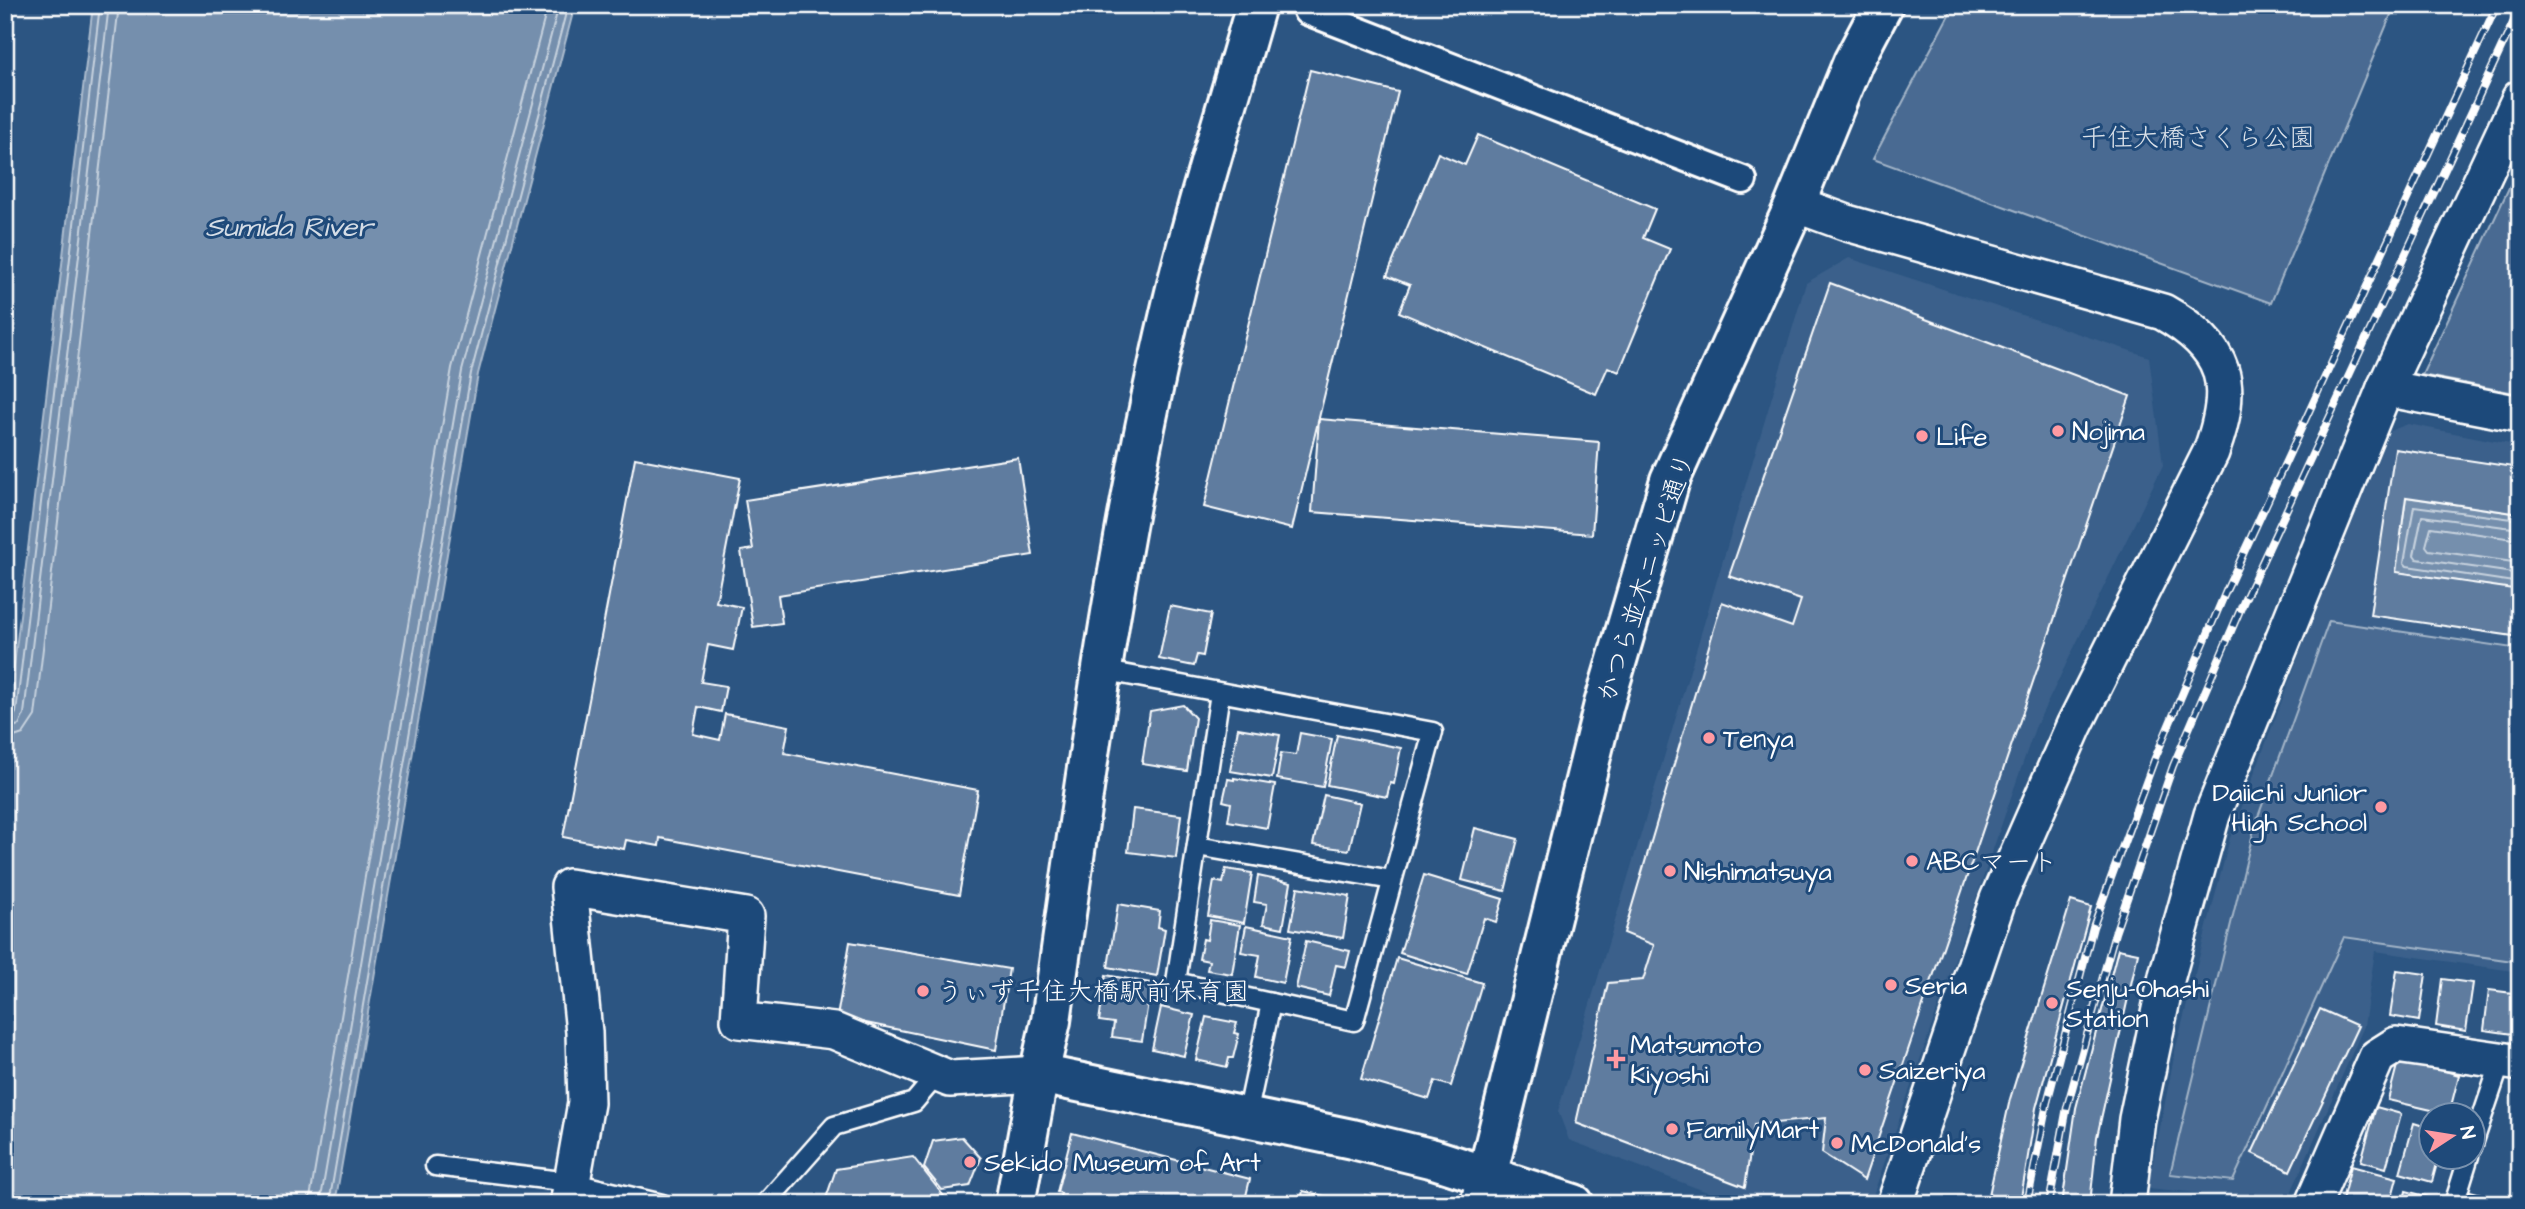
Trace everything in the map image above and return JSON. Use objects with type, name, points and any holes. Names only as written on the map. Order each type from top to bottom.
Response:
[{"type":"street","points":[[1015,1204],[1051,1021],[1101,670],[1127,519],[1178,280],[1256,5]]},
{"type":"street","name":"かつら並木ニッピ通り","points":[[1483,1190],[1604,704],[1670,480],[1795,204],[1853,62],[1883,5]]},
{"type":"street","points":[[1307,11],[1743,180]]},
{"type":"street","points":[[2127,1204],[2137,1119],[2167,976],[2213,815],[2385,388],[2520,98]]},
{"type":"street","points":[[1795,204],[1847,223],[2163,312],[2194,330],[2216,358],[2224,384],[2224,417],[2211,452],[2074,726],[1998,899],[1895,1204]]},
{"type":"street","points":[[2385,388],[2520,414]]},
{"type":"street","points":[[569,1193],[586,1103],[584,1032],[569,887],[746,916],[739,1020],[834,1031],[936,1076],[950,1079],[1040,1074],[1352,1139],[1483,1190],[1574,1204]]},
{"type":"street","points":[[2313,1204],[2376,1057],[2396,1045],[2511,1062]]},
{"type":"lane","points":[[1101,670],[1220,692],[1433,732],[1354,1021],[1176,982],[1220,692]]},
{"type":"lane","points":[[1197,846],[1392,880]]},
{"type":"lane","points":[[1247,1116],[1270,1003]]},
{"type":"lane","points":[[2486,1118],[2511,1062]]},
{"type":"lane","points":[[765,1204],[834,1126],[914,1102],[936,1076]]},
{"type":"lane","points":[[435,1166],[569,1193],[662,1204]]},
{"type":"lane","points":[[2454,1204],[2465,1170]]},
{"type":"shaded area","points":[[1849,258],[2149,357],[2163,465],[2035,728],[1870,1204],[1739,1204],[1569,1140],[1558,1111],[1806,283]]},
{"type":"shaded area","name":"Daiichi Junior High School","points":[[2408,424],[2520,446],[2520,972],[2375,951],[2364,1026],[2286,1204],[2243,1204],[2228,1196],[2148,1188],[2176,1047],[2230,838],[2309,629],[2390,431]]},
{"type":"green space","name":"千住大橋さくら公園","points":[[1954,5],[2395,5],[2271,303],[1873,159]]},
{"type":"green space","points":[[2520,164],[2520,394],[2422,375]]},
{"type":"green space","name":"Daiichi Junior High School","points":[[2329,621],[2520,649],[2520,962],[2344,937],[2233,1181],[2170,1174],[2255,825]]},
{"type":"water","name":"Sumida River","points":[[93,5],[575,5],[478,374],[335,1204],[5,1204],[5,741]]},
{"type":"water","points":[[2406,497],[2520,514],[2520,590],[2396,572]]},
{"type":"building","points":[[1310,70],[1398,92],[1292,529],[1204,507]]},
{"type":"building","points":[[1478,135],[1655,209],[1643,238],[1670,249],[1619,372],[1608,367],[1596,394],[1399,312],[1410,285],[1387,276],[1438,153],[1465,165]]},
{"type":"building","points":[[1830,283],[2130,396],[1864,1180],[1822,1153],[1826,1118],[1754,1125],[1745,1187],[1576,1123],[1608,983],[1643,980],[1654,945],[1624,933],[1722,602],[1792,627],[1801,600],[1729,576]]},
{"type":"building","points":[[1319,419],[1599,442],[1592,534],[1312,512]]},
{"type":"building","points":[[2395,449],[2520,468],[2520,514],[2406,497],[2396,572],[2520,590],[2520,637],[2370,615]]},
{"type":"building","points":[[635,458],[740,478],[716,602],[742,607],[733,650],[708,645],[701,682],[726,686],[721,712],[698,707],[693,734],[720,740],[725,714],[789,726],[784,753],[978,790],[959,895],[660,838],[659,846],[626,840],[624,849],[563,837]]},
{"type":"building","points":[[1018,458],[1033,555],[778,595],[782,623],[753,627],[741,551],[753,549],[745,500]]},
{"type":"building","points":[[1170,606],[1211,614],[1203,656],[1197,655],[1194,666],[1159,659]]},
{"type":"building","points":[[1183,705],[1195,718],[1187,771],[1142,764],[1150,711]]},
{"type":"building","points":[[1238,728],[1280,735],[1272,778],[1230,771]]},
{"type":"building","points":[[1300,733],[1332,739],[1323,787],[1277,779],[1281,753],[1296,755]]},
{"type":"building","points":[[1337,735],[1401,748],[1394,784],[1390,783],[1387,797],[1327,785]]},
{"type":"building","points":[[1228,779],[1275,785],[1267,828],[1228,821],[1231,803],[1223,801]]},
{"type":"building","points":[[1324,795],[1360,803],[1349,850],[1313,845]]},
{"type":"building","points":[[1133,809],[1181,815],[1176,858],[1128,852]]},
{"type":"building","points":[[1475,828],[1518,839],[1505,891],[1462,880]]},
{"type":"building","points":[[1226,869],[1252,873],[1244,923],[1208,916],[1214,881],[1223,883]]},
{"type":"building","points":[[1424,875],[1503,899],[1496,922],[1484,918],[1467,974],[1400,953]]},
{"type":"building","points":[[1258,876],[1291,883],[1283,928],[1263,924],[1267,904],[1254,902]]},
{"type":"building","points":[[1298,887],[1350,896],[1343,938],[1290,929]]},
{"type":"building","name":"Senju-Ohashi Station","points":[[2071,901],[2091,907],[2036,1108],[2020,1204],[1987,1204],[2010,1099]]},
{"type":"building","points":[[1118,904],[1160,911],[1158,927],[1165,929],[1157,976],[1108,967]]},
{"type":"building","points":[[1210,920],[1240,925],[1232,974],[1207,970],[1209,961],[1199,959],[1203,939],[1207,940]]},
{"type":"building","points":[[1246,926],[1292,936],[1283,983],[1256,977],[1260,955],[1241,952]]},
{"type":"building","points":[[1306,941],[1350,951],[1346,967],[1336,965],[1329,996],[1296,988]]},
{"type":"building","points":[[850,942],[1009,969],[996,1050],[837,1017]]},
{"type":"building","name":"Senju-Ohashi Station","points":[[2118,949],[2138,953],[2097,1137],[2090,1204],[2062,1204],[2076,1108]]},
{"type":"building","points":[[1397,958],[1482,983],[1451,1086],[1435,1081],[1429,1099],[1361,1079]]},
{"type":"building","points":[[2397,970],[2426,974],[2419,1021],[2390,1016]]},
{"type":"building","points":[[1106,975],[1151,983],[1142,1041],[1112,1037],[1114,1023],[1099,1021]]},
{"type":"building","points":[[2442,979],[2473,983],[2466,1031],[2436,1026]]},
{"type":"building","points":[[2489,990],[2520,994],[2520,1035],[2484,1030]]},
{"type":"building","points":[[1161,1007],[1194,1015],[1184,1056],[1152,1049]]},
{"type":"building","points":[[2320,1009],[2358,1026],[2290,1171],[2252,1153]]},
{"type":"building","points":[[1206,1017],[1237,1023],[1234,1033],[1239,1034],[1233,1058],[1229,1058],[1227,1067],[1196,1060]]},
{"type":"building","points":[[2399,1058],[2459,1075],[2453,1100],[2416,1100],[2416,1106],[2388,1100]]},
{"type":"building","points":[[2376,1107],[2401,1114],[2386,1168],[2361,1161]]},
{"type":"building","points":[[2414,1123],[2416,1170],[2435,1170],[2432,1182],[2400,1173]]},
{"type":"building","points":[[1072,1133],[1250,1179],[1246,1196],[1265,1201],[1265,1204],[1058,1204],[1061,1193],[1057,1192]]},
{"type":"building","points":[[962,1137],[981,1158],[970,1186],[942,1190],[924,1168],[933,1141]]},
{"type":"building","points":[[913,1157],[950,1204],[824,1204],[836,1169]]},
{"type":"building","points":[[2351,1166],[2397,1178],[2390,1204],[2341,1204]]},
{"type":"building","points":[[2463,1189],[2503,1200],[2502,1204],[2459,1204]]},
{"type":"building","points":[[1303,1191],[1350,1202],[1350,1204],[1300,1204]]},
{"type":"building","points":[[2406,1191],[2433,1198],[2431,1204],[2403,1204]]},
{"type":"building","points":[[1365,1195],[1400,1204],[1363,1204]]},
{"type":"railway","points":[[2027,1204],[2047,1103],[2093,927],[2155,758],[2226,591],[2497,5]]},
{"type":"railway","points":[[2049,1204],[2067,1107],[2115,933],[2173,766],[2244,601],[2520,8]]},
{"type":"place","name":"Nojima","points":[[2058,431]]},
{"type":"place","name":"Life","points":[[1922,436]]},
{"type":"place","name":"Tenya","points":[[1709,738]]},
{"type":"place","name":"Daiichi Junior High School","points":[[2381,807]]},
{"type":"place","name":"ABCマート","points":[[1912,861]]},
{"type":"place","name":"Nishimatsuya","points":[[1670,871]]},
{"type":"place","name":"Seria","points":[[1891,985]]},
{"type":"place","name":"うぃず千住大橋駅前保育園","points":[[923,991]]},
{"type":"place","name":"Senju-Ohashi Station","points":[[2052,1003]]},
{"type":"place","name":"Matsumoto Kiyoshi","points":[[1616,1059]]},
{"type":"place","name":"Saizeriya","points":[[1865,1070]]},
{"type":"place","name":"FamilyMart","points":[[1672,1129]]},
{"type":"place","name":"McDonald's","points":[[1837,1143]]},
{"type":"place","name":"Sekido Museum of Art","points":[[970,1162]]}]
